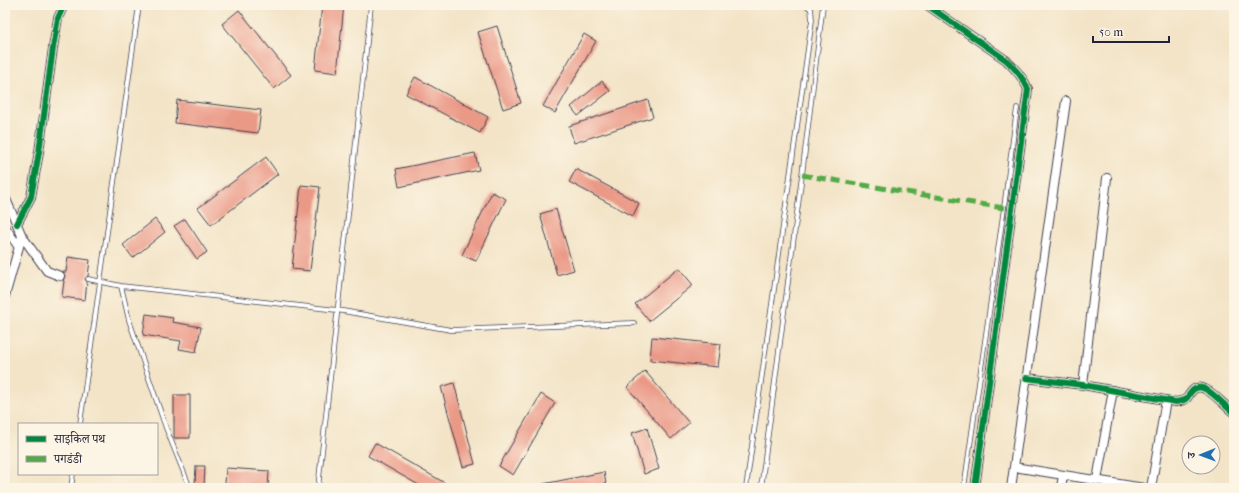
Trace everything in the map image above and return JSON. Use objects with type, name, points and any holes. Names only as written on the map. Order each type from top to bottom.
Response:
[{"type":"street","points":[[17,224],[31,197],[58,18],[64,5]]},
{"type":"street","points":[[927,5],[1006,60],[1025,81],[1028,89],[975,488]]},
{"type":"street","points":[[1011,488],[1066,101]]},
{"type":"street","points":[[1083,385],[1107,178]]},
{"type":"street","points":[[5,197],[22,236],[47,270],[60,276]]},
{"type":"street","points":[[5,227],[18,246]]},
{"type":"street","points":[[5,296],[22,236]]},
{"type":"street","points":[[1026,378],[1083,385],[1176,402],[1189,397],[1198,387],[1205,389],[1234,413]]},
{"type":"street","points":[[1097,480],[1113,390]]},
{"type":"street","points":[[1151,488],[1166,400]]},
{"type":"street","points":[[1014,468],[1097,480],[1117,486],[1144,488]]},
{"type":"street","points":[[1061,488],[1063,475]]},
{"type":"lane","points":[[80,423],[139,5]]},
{"type":"lane","points":[[318,488],[371,5]]},
{"type":"lane","points":[[746,488],[812,20],[811,9],[806,5]]},
{"type":"lane","points":[[761,488],[823,5]]},
{"type":"lane","points":[[964,488],[1017,108]]},
{"type":"lane","points":[[88,279],[121,286],[337,310],[452,330],[634,323]]},
{"type":"lane","points":[[121,286],[129,320],[168,435],[190,488]]},
{"type":"lane","points":[[70,488],[72,475]]},
{"type":"building","points":[[322,5],[344,5],[337,73],[315,70]]},
{"type":"building","points":[[239,10],[291,75],[274,89],[222,24]]},
{"type":"building","points":[[497,26],[521,103],[503,109],[478,32]]},
{"type":"building","points":[[584,34],[596,41],[555,113],[543,106]]},
{"type":"building","points":[[415,77],[488,117],[480,133],[406,94]]},
{"type":"building","points":[[602,81],[610,91],[578,116],[571,107]]},
{"type":"building","points":[[177,100],[261,110],[258,133],[175,123]]},
{"type":"building","points":[[648,100],[653,117],[574,143],[569,126]]},
{"type":"building","points":[[475,153],[479,170],[399,187],[396,169]]},
{"type":"building","points":[[266,157],[278,174],[211,225],[198,208]]},
{"type":"building","points":[[576,169],[639,203],[633,216],[569,182]]},
{"type":"building","points":[[301,185],[320,187],[310,271],[292,269]]},
{"type":"building","points":[[492,192],[506,199],[476,261],[462,255]]},
{"type":"building","points":[[556,209],[574,270],[557,275],[540,214]]},
{"type":"building","points":[[155,219],[165,232],[133,258],[123,245]]},
{"type":"building","points":[[185,219],[207,252],[197,259],[174,226]]},
{"type":"building","points":[[68,257],[90,260],[88,276],[85,279],[87,282],[85,300],[62,297],[63,281],[65,276],[63,272],[66,272]]},
{"type":"building","points":[[679,268],[693,285],[649,321],[635,304]]},
{"type":"building","points":[[146,314],[173,318],[172,322],[201,327],[196,352],[179,349],[181,341],[143,335]]},
{"type":"building","points":[[652,337],[721,344],[718,367],[650,360]]},
{"type":"building","points":[[645,371],[689,423],[671,439],[627,387]]},
{"type":"building","points":[[454,383],[475,464],[463,467],[441,387]]},
{"type":"building","points":[[541,394],[555,403],[513,475],[499,466]]},
{"type":"building","points":[[174,395],[190,395],[190,438],[174,438]]},
{"type":"building","points":[[647,428],[659,469],[644,474],[632,433]]},
{"type":"building","points":[[375,443],[445,483],[442,488],[424,488],[368,456]]},
{"type":"building","points":[[196,466],[205,466],[204,487],[195,486]]},
{"type":"building","points":[[226,468],[269,471],[268,487],[225,484]]},
{"type":"building","points":[[604,472],[606,484],[587,488],[544,488],[543,484]]},
{"type":"marked path","points":[[802,175],[1004,208]]},
{"type":"cycle path","points":[[17,224],[31,197],[58,18],[64,5]]},
{"type":"cycle path","points":[[927,5],[1006,60],[1016,70],[1028,89],[975,488]]},
{"type":"cycle path","points":[[1026,378],[1083,385],[1176,402],[1186,399],[1194,389],[1202,388],[1212,394],[1234,413]]}]
